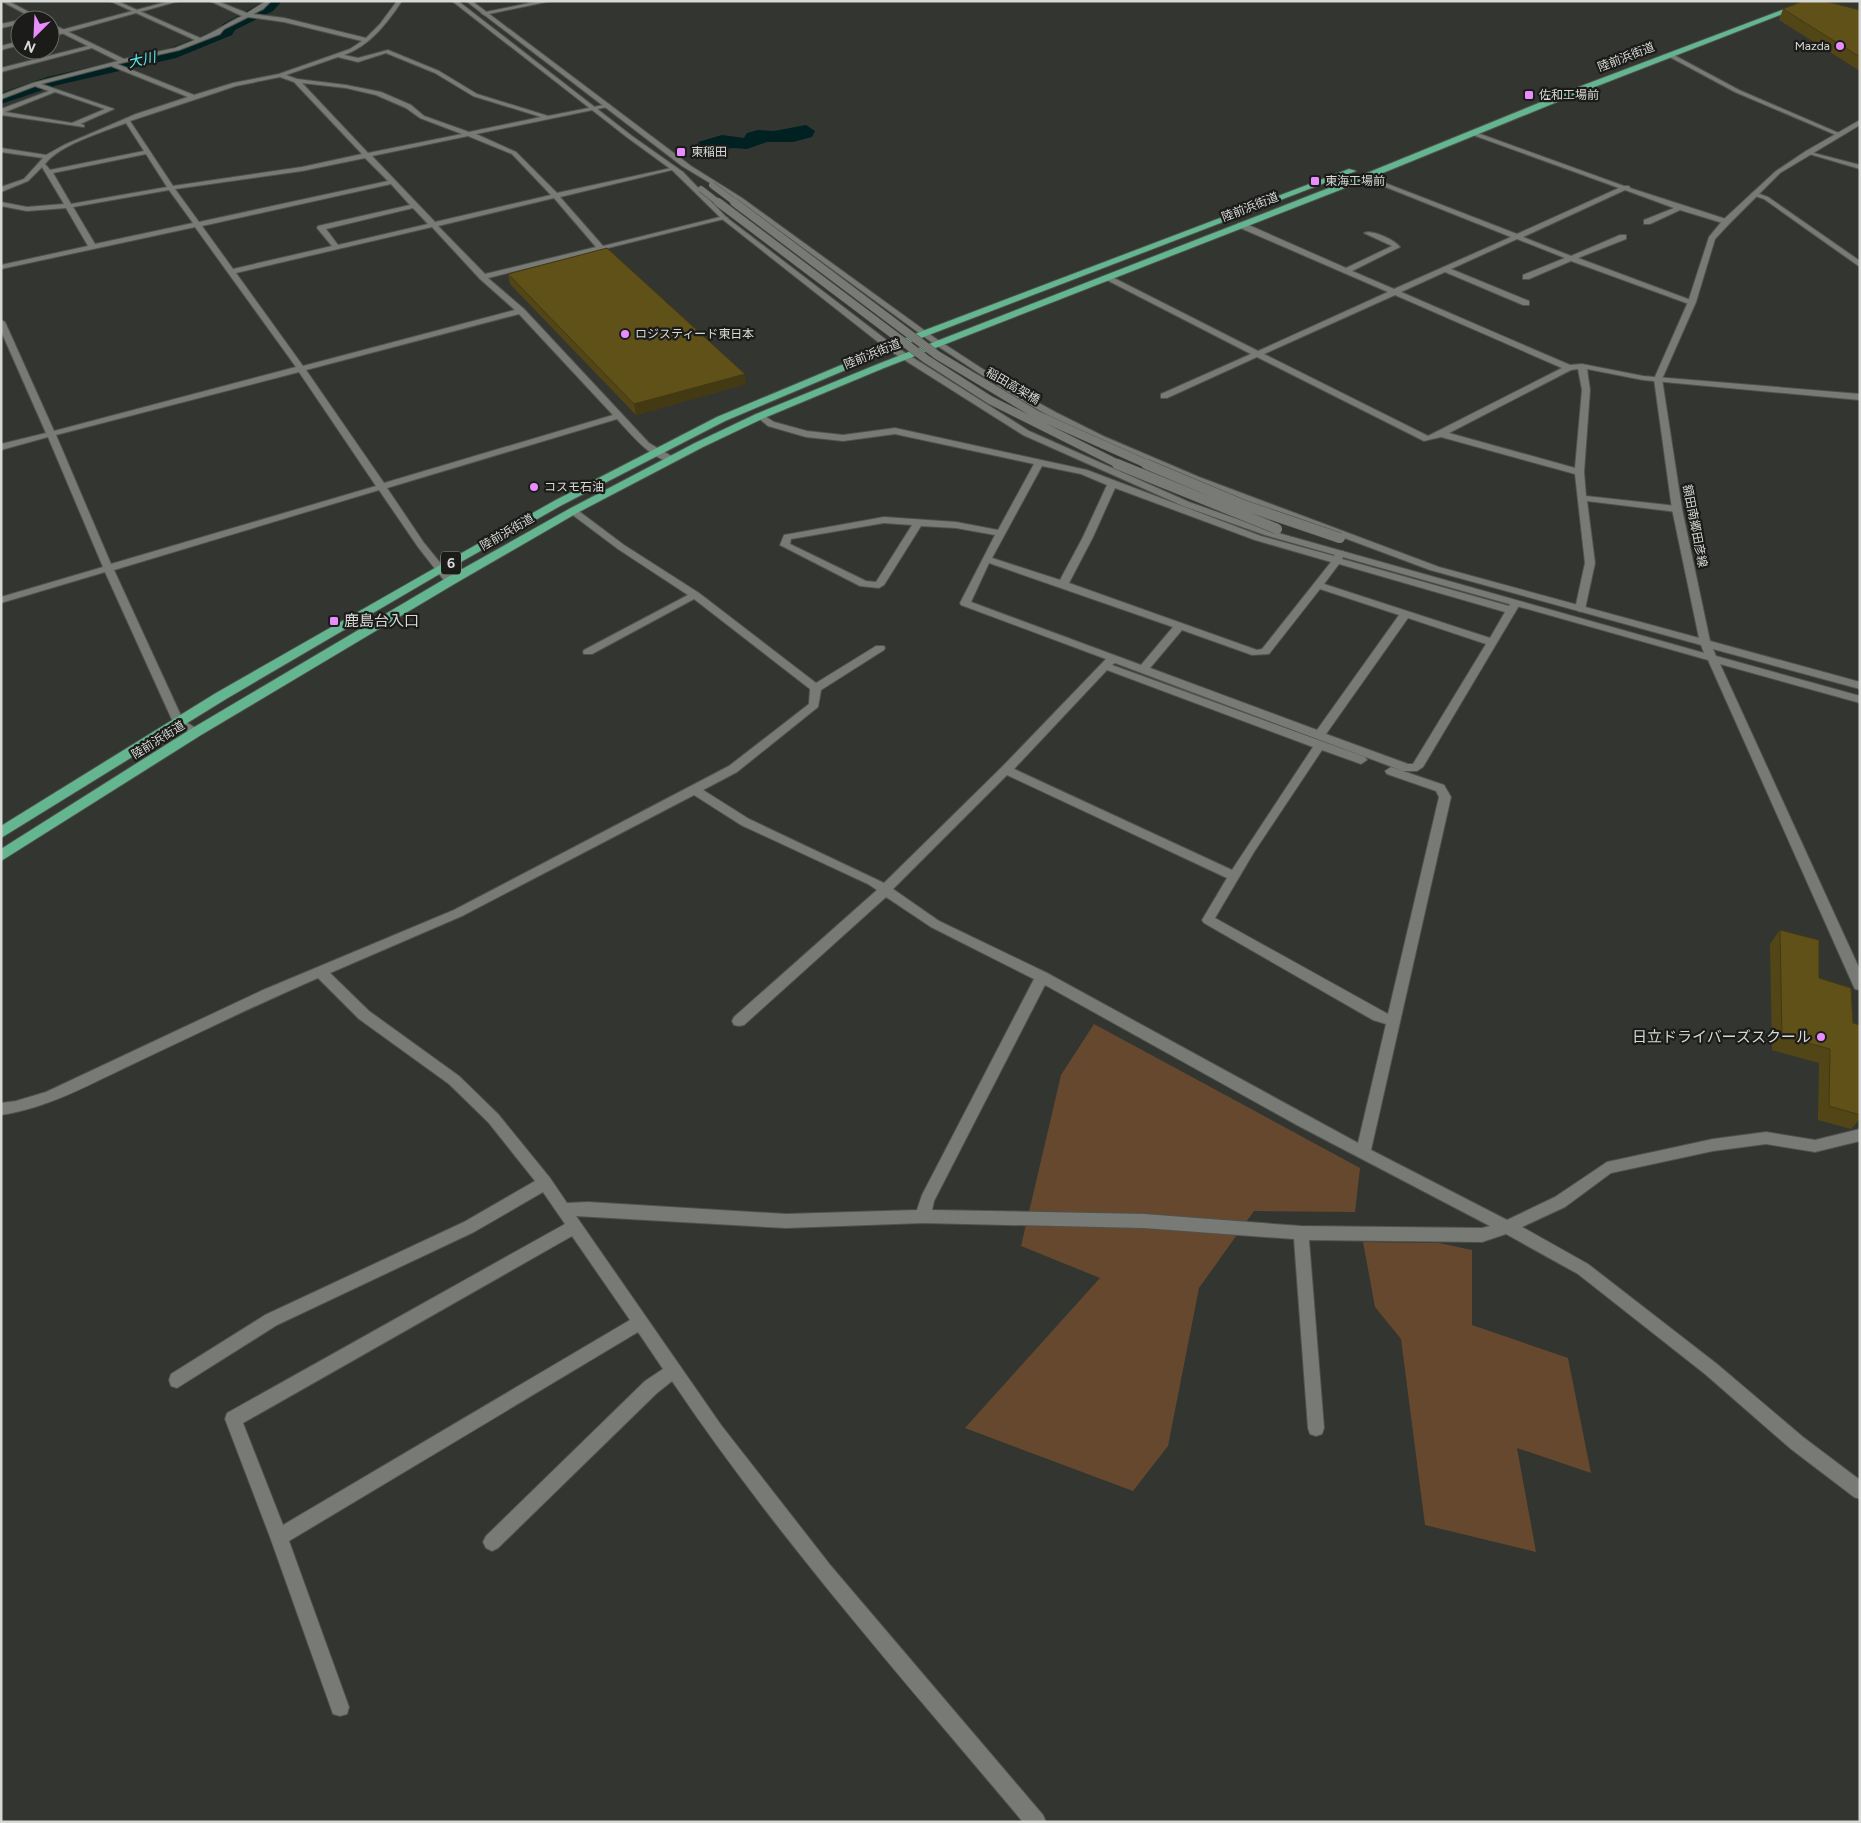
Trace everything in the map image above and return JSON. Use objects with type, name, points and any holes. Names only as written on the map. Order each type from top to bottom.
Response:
[{"type":"highway","name":"陸前浜街道","points":[[1477,122],[1789,1]]},
{"type":"highway","name":"陸前浜街道","points":[[1,856],[196,732],[450,581],[573,511],[670,459],[760,416],[1105,277],[1365,177],[1670,55],[1808,3]]},
{"type":"highway","name":"陸前浜街道","points":[[1,833],[179,722],[439,570],[558,503],[721,419],[922,334],[1361,168]]},
{"type":"street","points":[[3,1],[21,10]]},
{"type":"street","points":[[112,1],[199,40]]},
{"type":"street","points":[[60,33],[177,1]]},
{"type":"street","points":[[212,1],[247,15],[284,20],[367,40]]},
{"type":"street","points":[[1,97],[35,84],[110,64],[164,53],[218,33],[222,28],[269,1]]},
{"type":"street","points":[[1,190],[26,180],[41,166],[46,157],[66,146],[126,120],[234,84],[280,75],[360,46],[382,25],[400,1]]},
{"type":"street","points":[[454,1],[674,168],[724,218],[890,347],[1026,432],[1093,464],[1204,511],[1268,534],[1513,607],[1860,700]]},
{"type":"street","points":[[468,1],[684,165],[737,197],[922,334],[986,375],[1054,414],[1111,442],[1181,472],[1366,540],[1439,570],[1860,686]]},
{"type":"street","points":[[484,13],[549,1]]},
{"type":"street","points":[[60,30],[123,61]]},
{"type":"street","points":[[1,70],[94,46]]},
{"type":"street","points":[[339,55],[358,60],[386,51],[437,72],[475,95],[547,117]]},
{"type":"street","points":[[1670,55],[1737,91],[1838,134]]},
{"type":"street","points":[[110,64],[194,97]]},
{"type":"street","points":[[280,75],[296,81],[346,85],[385,95],[414,110],[422,117],[496,144],[514,154],[556,196],[601,248]]},
{"type":"street","points":[[296,81],[483,277],[521,311],[646,445],[670,459]]},
{"type":"street","points":[[35,84],[110,109],[74,124]]},
{"type":"street","points":[[11,88],[20,89]]},
{"type":"street","points":[[1,112],[53,91]]},
{"type":"street","points":[[1,204],[27,209],[69,206],[171,188],[302,169],[607,105]]},
{"type":"street","points":[[1,112],[102,130]]},
{"type":"street","points":[[126,120],[171,188],[199,224],[301,369],[439,570],[450,581]]},
{"type":"street","points":[[1658,379],[1692,302],[1712,239],[1726,222],[1778,172],[1860,122]]},
{"type":"street","points":[[1472,133],[1627,187],[1680,208],[1726,222]]},
{"type":"street","points":[[1,150],[46,157]]},
{"type":"street","points":[[49,172],[148,152]]},
{"type":"street","points":[[1808,152],[1860,166]]},
{"type":"street","name":"稲田高架橋","points":[[684,165],[937,356],[1037,415],[1106,448],[1246,506],[1439,570]]},
{"type":"street","points":[[41,166],[45,166],[49,172],[92,248]]},
{"type":"street","points":[[232,272],[674,168]]},
{"type":"street","name":"稲田高架橋","points":[[674,168],[926,359],[990,400],[1106,459],[1148,478],[1339,556]]},
{"type":"street","points":[[1365,177],[1573,259],[1692,302]]},
{"type":"street","points":[[1,267],[392,182]]},
{"type":"street","points":[[1164,396],[1627,187]]},
{"type":"street","points":[[1754,194],[1766,198],[1860,265]]},
{"type":"street","points":[[337,248],[320,228],[414,206]]},
{"type":"street","points":[[1647,222],[1680,208]]},
{"type":"street","points":[[483,277],[724,218]]},
{"type":"street","points":[[1241,225],[1348,270],[1569,368]]},
{"type":"street","points":[[1348,270],[1396,247],[1394,244],[1368,233]]},
{"type":"street","points":[[1526,277],[1623,237]]},
{"type":"street","points":[[1445,269],[1526,303]]},
{"type":"street","points":[[1105,277],[1427,439],[1441,434],[1569,368],[1582,366],[1643,378],[1860,396]]},
{"type":"street","points":[[1,447],[521,311]]},
{"type":"street","points":[[1,322],[108,568],[179,722],[196,732]]},
{"type":"street","points":[[1580,609],[1590,563],[1579,472],[1586,390],[1582,366]]},
{"type":"street","name":"額田南郷田彦線","points":[[1658,379],[1677,509],[1705,643],[1715,660],[1860,985]]},
{"type":"street","points":[[1,600],[620,416]]},
{"type":"street","points":[[760,416],[771,424],[806,434],[843,438],[894,431],[1084,472],[1258,538],[1339,556]]},
{"type":"street","points":[[1441,434],[1579,472]]},
{"type":"street","points":[[1039,463],[986,559],[965,603],[1109,662],[1320,740],[1407,768],[1417,767],[1513,607]]},
{"type":"street","points":[[1063,584],[1088,537],[1112,484]]},
{"type":"street","points":[[1583,498],[1677,509]]},
{"type":"street","points":[[573,511],[620,547],[695,596],[816,688]]},
{"type":"street","points":[[918,524],[879,585],[864,584],[786,545],[787,537],[884,520],[918,524],[956,525],[1001,533]]},
{"type":"street","points":[[986,559],[1063,584],[1256,653],[1265,652],[1339,556]]},
{"type":"street","points":[[1318,585],[1492,642]]},
{"type":"street","points":[[588,652],[695,596]]},
{"type":"street","points":[[1393,1021],[1378,1016],[1208,920],[1320,740],[1405,614]]},
{"type":"street","points":[[1143,669],[1179,627]]},
{"type":"street","points":[[816,688],[880,648]]},
{"type":"street","points":[[1109,662],[1143,669],[1440,788],[1445,796],[1363,1152]]},
{"type":"street","points":[[739,1021],[884,891],[1006,770],[1109,662]]},
{"type":"street","points":[[1,1109],[16,1107],[50,1097],[268,994],[458,913],[732,769],[814,705],[816,688]]},
{"type":"street","points":[[1006,770],[1234,876]]},
{"type":"street","points":[[695,790],[745,822],[872,881],[935,924],[1042,977],[1300,1120],[1507,1227],[1583,1269],[1860,1491]]},
{"type":"street","points":[[321,973],[364,1015],[454,1080],[493,1118],[545,1184],[715,1432],[825,1572],[1036,1822]]},
{"type":"street","points":[[924,1216],[927,1200],[1042,977]]},
{"type":"street","points":[[563,1210],[588,1209],[786,1221],[924,1216],[1144,1221],[1301,1233],[1482,1235],[1507,1227],[1560,1202],[1607,1168],[1713,1145],[1757,1139],[1766,1138],[1815,1146],[1860,1135]]},
{"type":"street","points":[[177,1380],[271,1320],[470,1227],[545,1184]]},
{"type":"street","points":[[340,1707],[234,1419],[574,1227]]},
{"type":"street","points":[[1301,1233],[1316,1428]]},
{"type":"street","points":[[279,1537],[640,1322]]},
{"type":"street","points":[[492,1542],[651,1387],[674,1370]]},
{"type":"shaded area","points":[[1094,1024],[1360,1168],[1355,1212],[1254,1211],[1199,1288],[1168,1446],[1133,1491],[965,1428],[1100,1278],[1021,1246],[1061,1075]]},
{"type":"shaded area","points":[[1363,1242],[1439,1243],[1472,1250],[1472,1325],[1568,1358],[1591,1473],[1517,1448],[1536,1552],[1425,1525],[1401,1339],[1375,1307]]},
{"type":"water","points":[[806,125],[815,131],[812,137],[793,142],[767,142],[747,149],[711,150],[702,147],[698,142],[722,135],[744,138],[747,133],[758,130],[774,131]]},
{"type":"building","points":[[1803,1],[1825,1],[1860,10],[1860,57],[1783,9]]},
{"type":"building","name":"ロジスティード東日本","points":[[607,248],[745,374],[634,404],[508,274]]},
{"type":"building","name":"日立ドライバーズスクール","points":[[1780,930],[1819,940],[1819,978],[1851,988],[1853,1023],[1860,1025],[1860,1115],[1829,1106],[1830,1049],[1782,1036]]},
{"type":"waterway","name":"大川","points":[[1,99],[53,81],[170,54],[226,32],[229,27],[267,8],[274,1]]},
{"type":"place","name":"Mazda","points":[[1840,46]]},
{"type":"place","name":"佐和工場前","points":[[1529,95]]},
{"type":"place","name":"東稲田","points":[[681,152]]},
{"type":"place","name":"東海工場前","points":[[1315,181]]},
{"type":"place","name":"ロジスティード東日本","points":[[625,334]]},
{"type":"place","name":"コスモ石油","points":[[534,487]]},
{"type":"place","name":"鹿島台入口","points":[[334,621]]},
{"type":"place","name":"日立ドライバーズスクール","points":[[1821,1037]]}]
